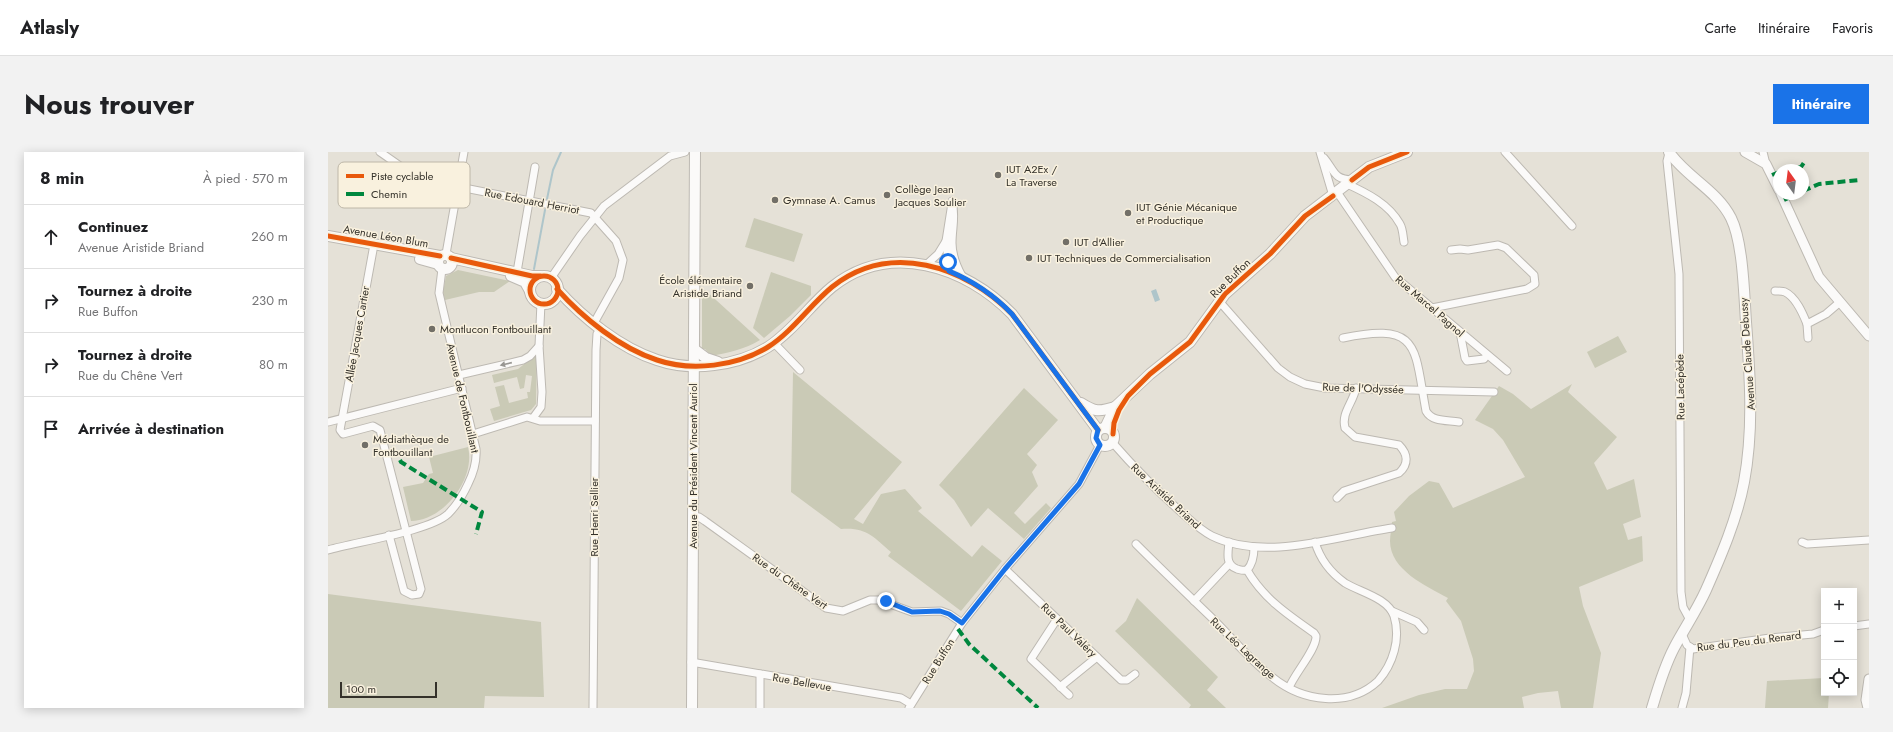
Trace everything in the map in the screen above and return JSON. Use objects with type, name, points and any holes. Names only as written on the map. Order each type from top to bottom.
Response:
[{"type":"main road","name":"Avenue du Président Vincent Auriol","points":[[692,708],[691,662],[695,152]]},
{"type":"main road","name":"Rue Buffon","points":[[1101,429],[1115,407],[1150,374],[1190,342],[1219,301],[1270,254],[1305,216],[1369,167],[1405,152]]},
{"type":"main road","name":"Avenue Claude Debussy","points":[[1652,708],[1673,650],[1705,592],[1735,515],[1744,483],[1751,423],[1751,383],[1739,250],[1731,219],[1718,198],[1691,176],[1669,153]]},
{"type":"main road","name":"Avenue Léon Blum","points":[[328,236],[512,276],[525,282],[533,299],[541,303]]},
{"type":"main road","name":"Avenue Léon Blum","points":[[328,242],[430,260],[551,278]]},
{"type":"main road","points":[[557,289],[567,300],[597,326],[637,351],[658,360],[694,365],[717,364],[753,354],[774,343],[831,288],[855,273],[876,266],[889,264],[926,266],[949,271],[962,276],[998,300],[1012,314],[1101,429]]},
{"type":"main road","points":[[530,291],[532,282],[540,276]]},
{"type":"main road","points":[[551,278],[556,284],[557,289],[557,293],[553,300]]},
{"type":"main road","points":[[541,303],[553,300],[567,300]]},
{"type":"main road","points":[[694,349],[711,360],[732,361]]},
{"type":"main road","name":"Rue Buffon","points":[[1112,438],[1114,423],[1119,410],[1128,396]]},
{"type":"main road","points":[[1079,402],[1090,408],[1101,411],[1115,407]]},
{"type":"main road","points":[[1101,429],[1110,429],[1112,438],[1105,446],[1100,445],[1096,438],[1101,429]]},
{"type":"street","name":"Rue Edouard Herriot","points":[[380,152],[394,162]]},
{"type":"street","name":"Avenue de Fontbouillant","points":[[462,162],[464,152]]},
{"type":"street","points":[[551,278],[580,236],[596,218],[604,206],[674,154],[685,152]]},
{"type":"street","points":[[1504,152],[1572,226]]},
{"type":"street","points":[[1745,152],[1766,164]]},
{"type":"street","points":[[1764,152],[1766,164],[1773,178]]},
{"type":"street","name":"Rue Lacépède","points":[[1669,153],[1667,161],[1679,274],[1681,592],[1683,607],[1690,620]]},
{"type":"street","points":[[1321,154],[1335,174],[1342,180],[1350,182],[1391,211],[1401,225],[1404,242]]},
{"type":"street","name":"Rue Marcel Pagnol","points":[[1321,154],[1335,194],[1395,277],[1507,371]]},
{"type":"street","points":[[517,272],[535,167]]},
{"type":"street","name":"Rue Edouard Herriot","points":[[470,189],[586,211],[596,218]]},
{"type":"street","points":[[1784,200],[1820,277],[1869,336]]},
{"type":"street","points":[[949,271],[946,241],[949,212],[952,201],[955,213],[952,243],[954,262],[962,276]]},
{"type":"street","name":"Avenue de Fontbouillant","points":[[328,550],[406,531],[438,520],[447,515],[461,499],[474,472],[476,460],[473,434],[439,293],[454,208]]},
{"type":"street","name":"Rue Henri Sellier","points":[[593,708],[597,326],[619,278],[623,260],[616,241],[596,218]]},
{"type":"street","points":[[926,266],[938,254],[946,241]]},
{"type":"street","points":[[1432,308],[1527,289],[1535,284],[1534,275],[1506,248],[1498,245],[1468,250],[1451,250]]},
{"type":"street","name":"Allée Jacques Cartier","points":[[342,419],[373,250]]},
{"type":"street","points":[[1775,291],[1786,292],[1792,298],[1801,311],[1807,324],[1808,338]]},
{"type":"street","name":"Rue de l'Odyssée","points":[[1219,301],[1278,368],[1290,377],[1305,384],[1356,388],[1494,392]]},
{"type":"street","points":[[1807,324],[1826,314],[1840,302]]},
{"type":"street","points":[[533,418],[541,407],[542,392],[539,346],[541,303]]},
{"type":"street","points":[[1460,332],[1464,358],[1466,361],[1484,359],[1487,355]]},
{"type":"street","points":[[1343,338],[1369,333],[1391,334],[1408,342],[1418,359],[1428,416],[1459,422]]},
{"type":"street","points":[[774,343],[800,370]]},
{"type":"street","points":[[459,375],[523,360],[530,356],[539,346]]},
{"type":"street","points":[[328,422],[462,388]]},
{"type":"street","points":[[1337,498],[1344,491],[1399,473],[1404,468],[1406,462],[1406,455],[1399,445],[1355,437],[1345,428],[1344,415],[1354,398],[1356,388]]},
{"type":"street","points":[[473,434],[527,417],[540,420],[595,421]]},
{"type":"street","points":[[342,419],[340,430],[343,434],[373,426],[380,430],[421,589],[417,595],[406,594],[404,591],[389,535]]},
{"type":"street","name":"Rue Aristide Briand","points":[[1112,438],[1171,503],[1198,527],[1212,536],[1229,542],[1254,546],[1289,546],[1392,528]]},
{"type":"street","name":"Rue Buffon","points":[[910,706],[962,623],[1005,569],[1079,484],[1100,445]]},
{"type":"street","name":"Rue du Chêne Vert","points":[[693,516],[699,517],[705,521],[826,608],[843,611],[870,600],[879,600],[912,612],[940,611],[949,614],[962,623]]},
{"type":"street","points":[[1802,542],[1808,544],[1869,540]]},
{"type":"street","points":[[1229,542],[1229,564]]},
{"type":"street","points":[[1315,542],[1324,561],[1331,571],[1345,582],[1380,601],[1392,611],[1417,622],[1424,630]]},
{"type":"street","name":"Rue Léo Lagrange","points":[[1136,544],[1272,678],[1306,696],[1323,701],[1341,702],[1352,700],[1362,695],[1380,679],[1390,662],[1395,648],[1396,627],[1392,611]]},
{"type":"street","points":[[1247,570],[1254,554],[1254,546]]},
{"type":"street","points":[[1229,564],[1243,571],[1247,570]]},
{"type":"street","points":[[1194,601],[1229,564]]},
{"type":"street","name":"Rue Paul Valéry","points":[[1005,569],[1121,680],[1127,680],[1135,674]]},
{"type":"street","points":[[1247,570],[1270,600],[1283,612],[1314,633],[1316,636],[1314,646],[1293,678],[1289,688]]},
{"type":"street","points":[[1057,619],[1031,659],[1069,695]]},
{"type":"street","points":[[1857,626],[1869,624]]},
{"type":"street","name":"Rue du Peu du Renard","points":[[1682,634],[1687,645],[1693,649],[1770,638],[1813,634],[1821,631]]},
{"type":"street","points":[[1682,708],[1686,693],[1690,647]]},
{"type":"street","points":[[1060,687],[1097,657]]},
{"type":"street","name":"Rue Bellevue","points":[[691,662],[901,698],[910,706]]},
{"type":"street","points":[[760,674],[760,708]]},
{"type":"street","points":[[1868,708],[1866,700],[1869,679]]},
{"type":"green space","points":[[754,218],[803,234],[794,262],[745,247]]},
{"type":"green space","points":[[458,270],[510,281],[494,292],[479,292],[445,300],[443,292],[446,276]]},
{"type":"green space","points":[[771,272],[811,286],[811,295],[790,316],[764,338],[753,328]]},
{"type":"green space","points":[[705,290],[760,340],[748,346],[724,354],[711,356],[705,349],[702,349],[702,293]]},
{"type":"green space","points":[[1618,336],[1627,352],[1595,368],[1587,352]]},
{"type":"green space","points":[[537,354],[536,404],[531,410],[494,421],[490,409],[500,406],[495,387],[504,385],[509,403],[528,398],[527,392],[530,392],[532,376],[526,375],[524,388],[520,389],[517,377],[494,383],[492,375],[518,369]]},
{"type":"green space","points":[[793,372],[902,462],[854,519],[863,524],[881,494],[905,489],[922,508],[918,511],[972,557],[982,545],[1002,561],[961,611],[888,556],[891,552],[869,534],[864,531],[841,529],[791,492]]},
{"type":"green space","points":[[1572,384],[1568,392],[1617,437],[1594,463],[1607,490],[1634,479],[1641,517],[1623,524],[1628,540],[1642,536],[1643,561],[1579,587],[1583,606],[1601,653],[1593,708],[1561,708],[1558,691],[1538,693],[1522,697],[1524,708],[1382,708],[1419,695],[1445,689],[1467,689],[1474,671],[1473,659],[1461,621],[1446,601],[1448,598],[1411,576],[1396,560],[1390,541],[1392,522],[1396,521],[1394,512],[1409,496],[1429,481],[1439,483],[1453,508],[1525,477],[1503,440],[1493,429],[1475,420],[1499,386],[1513,394],[1531,409]]},
{"type":"green space","points":[[1024,388],[1058,420],[1027,454],[1037,465],[1032,472],[1038,486],[1014,513],[1025,524],[1046,503],[1051,508],[1024,539],[988,508],[971,527],[954,500],[939,485]]},
{"type":"green space","points":[[468,447],[469,459],[467,472],[462,484],[454,496],[435,514],[423,519],[411,521],[403,487],[423,483],[429,474],[433,473],[429,457]]},
{"type":"green space","points":[[328,594],[541,622],[544,697],[485,696],[484,708],[328,708]]},
{"type":"green space","points":[[1137,598],[1218,677],[1207,690],[1226,708],[1189,708],[1191,705],[1115,631],[1126,621]]},
{"type":"green space","points":[[1821,678],[1821,696],[1829,696],[1828,708],[1765,708],[1767,681]]},
{"type":"water","points":[[1156,289],[1160,300],[1155,302],[1151,291]]},
{"type":"waterway","points":[[547,199],[553,170],[561,152]]},
{"type":"waterway","points":[[534,269],[545,210]]},
{"type":"marked path","points":[[1809,188],[1819,184],[1859,180]]},
{"type":"marked path","points":[[400,460],[482,512],[476,534]]},
{"type":"marked path","points":[[958,629],[969,644],[1038,708]]},
{"type":"cycle path","points":[[1352,180],[1369,167],[1407,152]]},
{"type":"cycle path","points":[[1113,434],[1114,423],[1119,410],[1128,396],[1150,374],[1190,342],[1225,294],[1270,254],[1305,216],[1333,196]]},
{"type":"cycle path","points":[[328,236],[440,256]]},
{"type":"cycle path","points":[[451,258],[532,276],[540,276]]},
{"type":"cycle path","points":[[557,289],[590,321],[629,348],[643,355],[671,364],[699,366],[728,363],[756,354],[768,347],[777,341],[832,287],[854,273],[878,265],[902,263],[926,265],[950,272],[972,283],[993,297],[1012,314],[1098,430]]},
{"type":"cycle path","points":[[544,276],[554,280],[558,290],[554,300],[544,304],[534,300],[530,290],[534,280],[544,276]]},
{"type":"place","name":"IUT A2Ex / La Traverse","points":[[998,175]]},
{"type":"place","name":"Collège Jean Jacques Soulier","points":[[887,195]]},
{"type":"place","name":"Gymnase A. Camus","points":[[775,200]]},
{"type":"place","name":"IUT Génie Mécanique et Productique","points":[[1128,213]]},
{"type":"place","name":"IUT d'Allier","points":[[1066,242]]},
{"type":"place","name":"IUT Techniques de Commercialisation","points":[[1029,258]]},
{"type":"place","name":"École élémentaire Aristide Briand","points":[[750,286]]},
{"type":"place","name":"Montlucon Fontbouillant","points":[[432,329]]},
{"type":"place","name":"Médiathèque de Fontbouillant","points":[[365,445]]},
{"type":"route","points":[[886,601],[899,608],[912,612],[932,610],[940,611],[949,614],[962,623],[1005,569],[1079,484],[1100,445],[1096,440],[1098,430],[1079,402],[1012,314],[984,289],[962,276],[949,271],[948,262]]}]
